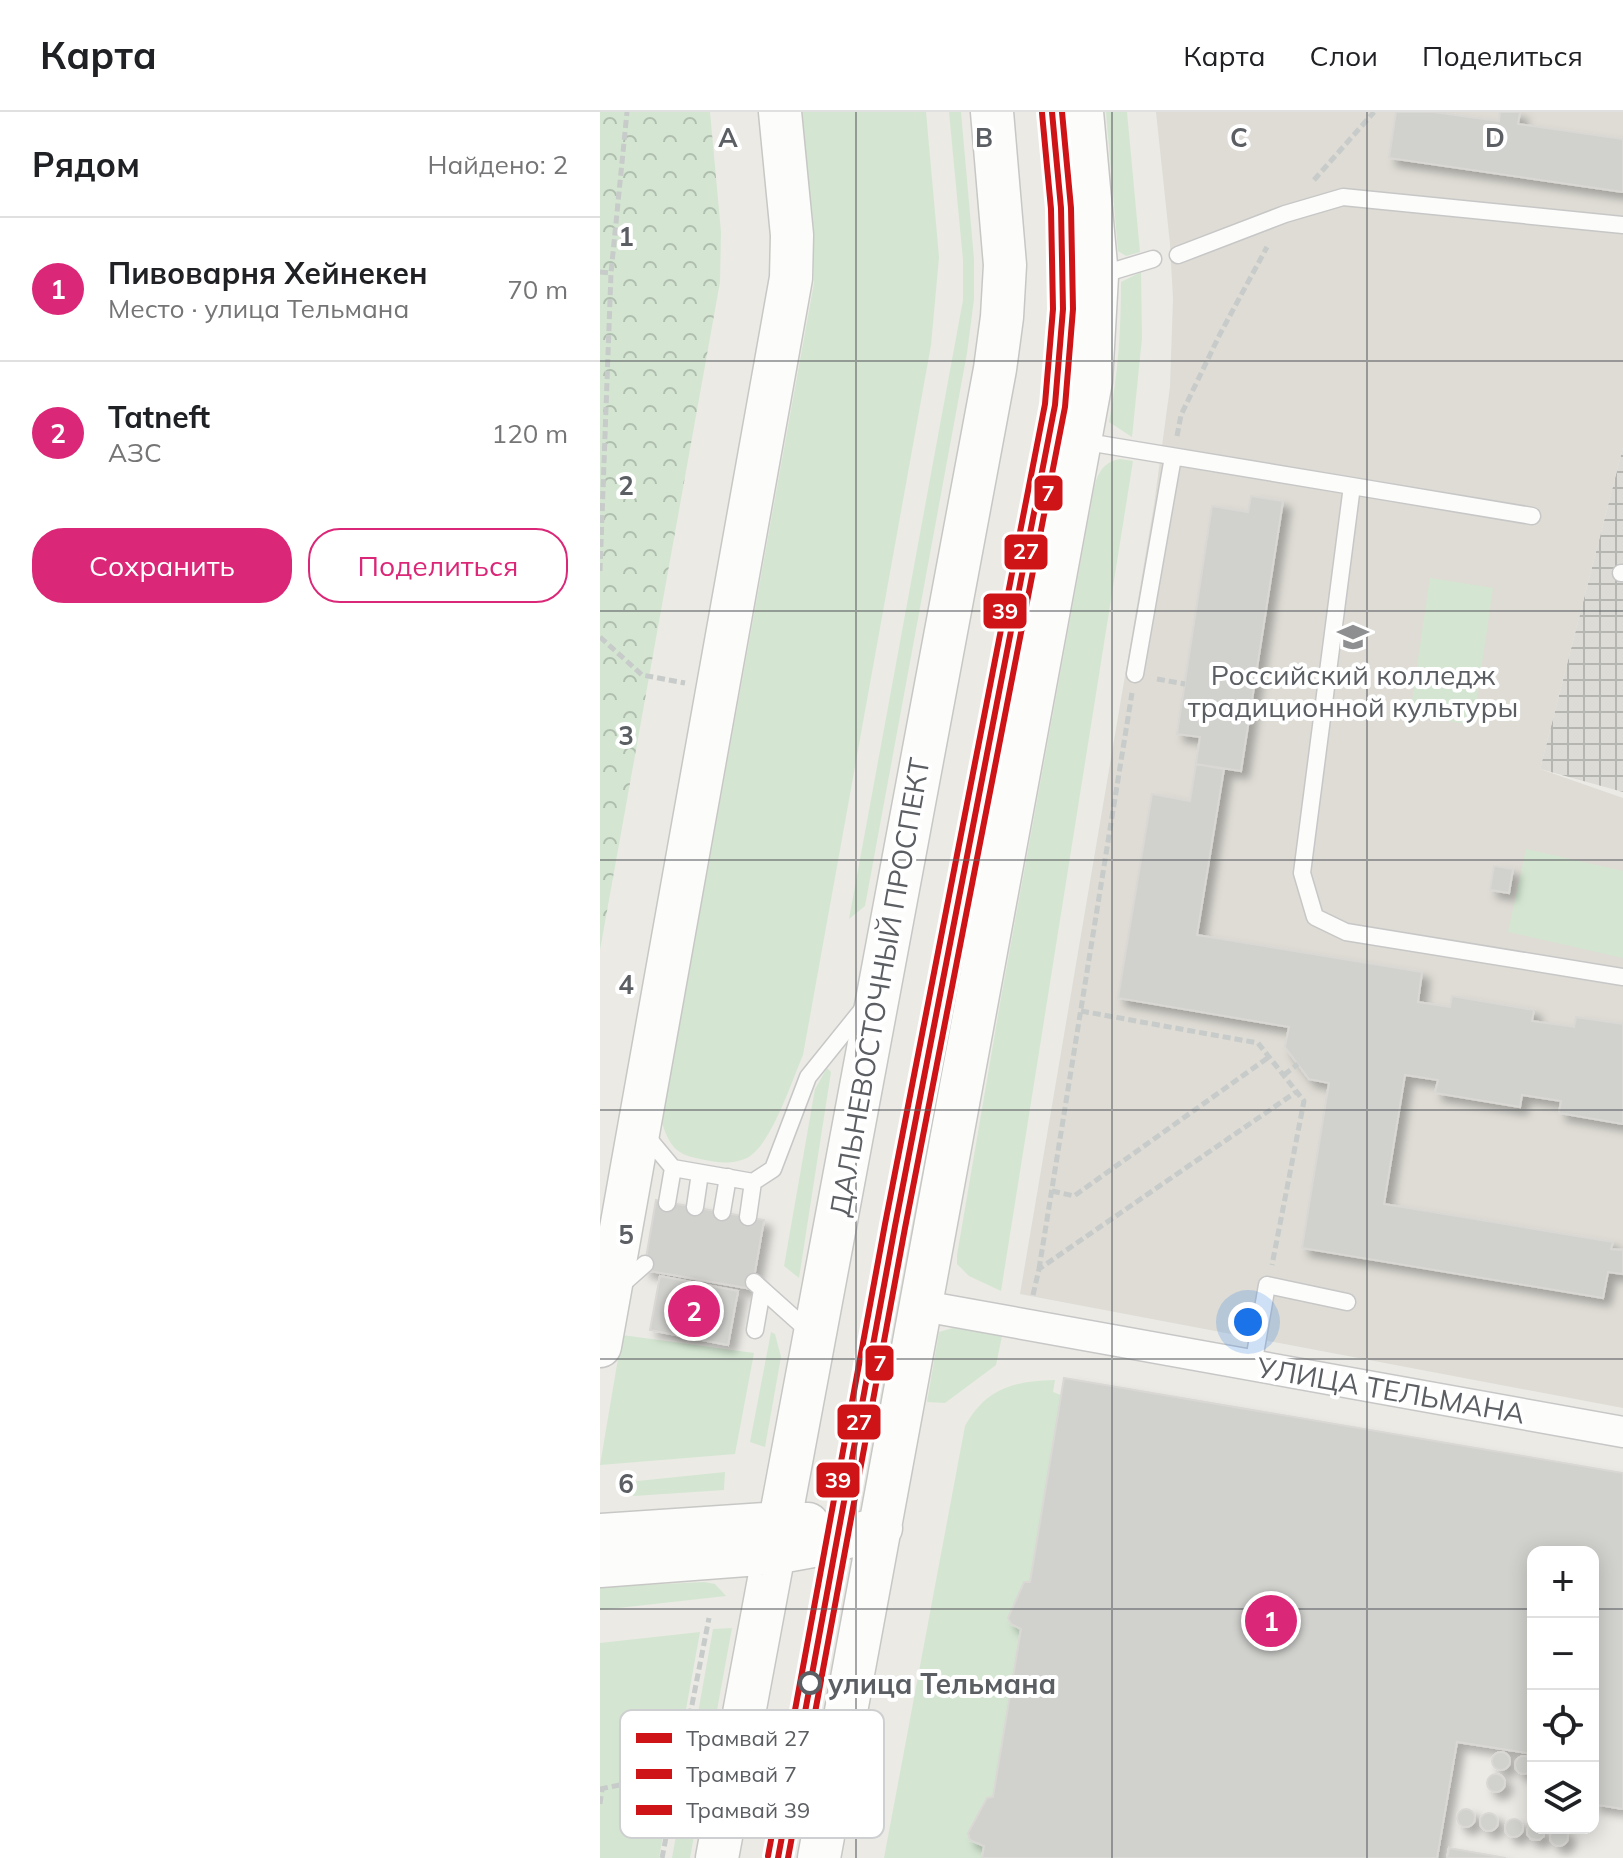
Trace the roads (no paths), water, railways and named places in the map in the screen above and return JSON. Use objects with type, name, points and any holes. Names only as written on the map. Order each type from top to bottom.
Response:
[{"type":"main road","points":[[600,1346],[791,278],[792,235],[780,112]]},
{"type":"main road","name":"ДАЛЬНЕВОСТОЧНЫЙ ПРОСПЕКТ","points":[[745,1710],[995,369],[1005,265],[992,112]]},
{"type":"main road","points":[[847,1710],[1091,381],[1097,276],[1082,112]]},
{"type":"main road","points":[[600,1535],[777,1538],[818,1545],[881,1528]]},
{"type":"main road","points":[[600,1566],[777,1538]]},
{"type":"main road","name":"ДАЛЬНЕВОСТОЧНЫЙ ПРОСПЕКТ","points":[[717,1858],[721,1838]]},
{"type":"main road","points":[[819,1858],[823,1838]]},
{"type":"street","name":"УЛИЦА ТЕЛЬМАНА","points":[[923,1306],[1623,1432]]},
{"type":"lane","points":[[1178,255],[1285,214],[1343,197],[1623,225]]},
{"type":"lane","points":[[1097,276],[1153,259]]},
{"type":"lane","points":[[1081,441],[1532,516]]},
{"type":"lane","points":[[1135,674],[1173,457]]},
{"type":"lane","points":[[1352,486],[1302,873],[1315,917],[1346,932],[1623,977]]},
{"type":"lane","points":[[639,1127],[673,1168],[753,1182],[773,1169],[808,1077],[877,992]]},
{"type":"lane","points":[[667,1203],[673,1168]]},
{"type":"lane","points":[[695,1207],[700,1173]]},
{"type":"lane","points":[[722,1212],[728,1177]]},
{"type":"lane","points":[[748,1217],[753,1182]]},
{"type":"lane","points":[[609,1295],[645,1264]]},
{"type":"lane","points":[[1253,1366],[1267,1285],[1347,1302]]},
{"type":"lane","points":[[755,1330],[758,1286],[815,1337]]},
{"type":"tram line","name":"27","points":[[805,1710],[895,1226],[1055,405],[1063,309],[1061,208],[1052,112]]},
{"type":"tram line","name":"7","points":[[815,1710],[905,1228],[1065,407],[1073,309],[1071,208],[1062,112]]},
{"type":"tram line","name":"39","points":[[795,1710],[885,1224],[1045,404],[1053,309],[1051,209],[1042,113]]},
{"type":"tram line","name":"39","points":[[768,1856],[771,1838]]},
{"type":"tram line","name":"27","points":[[778,1858],[782,1838]]},
{"type":"tram line","name":"7","points":[[788,1858],[792,1838]]},
{"type":"place","name":"Российский колледж традиционной культуры","points":[[1353,637]]},
{"type":"place","name":"Tatneft","points":[[694,1311]]},
{"type":"place","name":"Пивоварня Хейнекен","points":[[1271,1621]]},
{"type":"place","name":"улица Тельмана","points":[[810,1683]]}]
